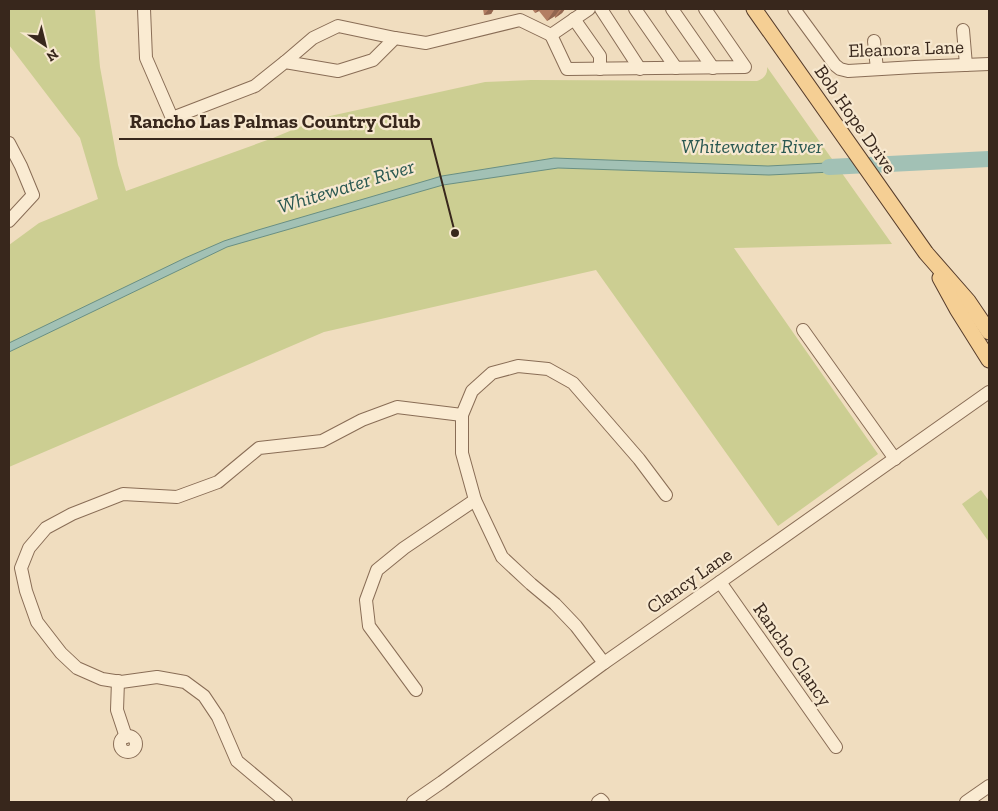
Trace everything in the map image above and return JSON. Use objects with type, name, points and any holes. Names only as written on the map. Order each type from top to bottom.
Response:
[{"type":"main road","name":"Bob Hope Drive","points":[[754,9],[926,253]]},
{"type":"main road","points":[[926,253],[968,301],[989,332]]},
{"type":"main road","points":[[926,253],[957,309],[989,360]]},
{"type":"street","points":[[144,9],[146,58],[172,118],[255,86],[313,38],[338,26],[426,43],[520,20],[551,35],[568,69],[745,68],[706,9]]},
{"type":"street","points":[[551,35],[589,9]]},
{"type":"street","points":[[601,9],[640,68]]},
{"type":"street","points":[[635,9],[676,68]]},
{"type":"street","points":[[672,9],[713,68]]},
{"type":"street","name":"Eleanora Lane","points":[[794,9],[840,70],[989,64]]},
{"type":"street","points":[[574,19],[600,56],[600,69]]},
{"type":"street","points":[[963,30],[966,65]]},
{"type":"street","points":[[285,62],[338,71],[373,60],[395,38]]},
{"type":"street","points":[[874,41],[877,69]]},
{"type":"street","points":[[9,143],[33,195],[9,222]]},
{"type":"street","points":[[803,330],[895,459]]},
{"type":"street","points":[[604,662],[576,626],[502,557],[475,500],[462,453],[462,415],[472,391],[492,373],[518,366],[548,368],[573,384],[639,459],[666,495]]},
{"type":"street","name":"Clancy Lane","points":[[412,802],[604,662],[989,392]]},
{"type":"street","points":[[286,802],[238,761],[218,717],[204,696],[186,682],[157,677],[118,681],[102,679],[77,668],[61,653],[37,622],[26,590],[21,568],[29,548],[46,528],[72,514],[123,494],[177,496],[218,482],[258,448],[322,440],[362,420],[397,407],[462,415]]},
{"type":"street","points":[[416,690],[369,626],[366,600],[377,570],[404,548],[475,500]]},
{"type":"street","name":"Rancho Clancy","points":[[720,582],[836,747]]},
{"type":"street","points":[[118,681],[117,710],[126,737]]},
{"type":"street","points":[[966,802],[989,786]]},
{"type":"green space","points":[[9,9],[95,9],[100,67],[118,165],[126,191],[273,138],[321,118],[485,82],[531,80],[757,81],[765,76],[767,67],[892,244],[734,248],[878,454],[778,526],[596,270],[324,332],[9,467],[9,245],[39,223],[98,199],[80,138],[9,45]]},
{"type":"green space","points":[[981,490],[989,501],[989,542],[962,504]]},
{"type":"shaded area","points":[[554,158],[768,166],[847,162],[853,171],[769,175],[558,168],[443,185],[227,247],[9,352],[9,343],[224,241],[442,176]]},
{"type":"waterway","name":"Whitewater River","points":[[829,167],[989,159]]},
{"type":"place","name":"Rancho Las Palmas Country Club","points":[[455,233]]}]
